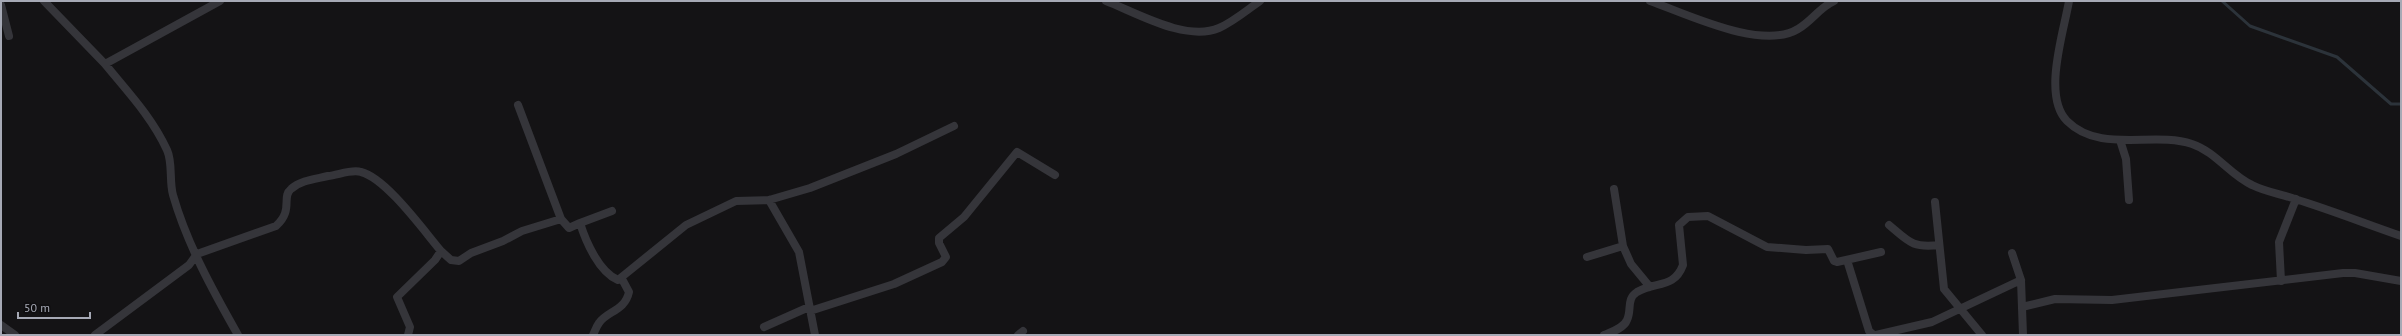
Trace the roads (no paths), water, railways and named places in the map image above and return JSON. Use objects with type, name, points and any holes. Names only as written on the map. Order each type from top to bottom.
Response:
[{"type":"street","points":[[44,1],[105,64],[146,114],[168,151],[172,193],[208,282],[238,335]]},
{"type":"street","points":[[105,64],[220,1]]},
{"type":"street","points":[[1106,1],[1170,27],[1197,33],[1219,28],[1260,1]]},
{"type":"street","points":[[1650,1],[1757,36],[1780,35],[1798,29],[1825,5],[1834,1]]},
{"type":"street","points":[[2069,1],[2054,82],[2062,113],[2066,121],[2089,134],[2120,140],[2177,141],[2192,144],[2213,155],[2251,184],[2401,236]]},
{"type":"street","points":[[1,5],[9,36]]},
{"type":"street","points":[[518,105],[561,219],[569,228],[612,211]]},
{"type":"street","points":[[580,223],[593,254],[613,278],[618,280],[622,279],[686,225],[736,201],[769,200],[810,188],[896,154],[954,126]]},
{"type":"street","points":[[2120,140],[2126,159],[2129,200]]},
{"type":"street","points":[[764,327],[810,309],[894,284],[942,262],[946,258],[939,243],[939,238],[964,217],[1017,152],[1055,176]]},
{"type":"street","points":[[95,335],[189,265],[197,254],[276,226],[284,219],[287,193],[291,188],[305,181],[360,171],[380,183],[397,198],[441,251],[451,260],[459,261],[471,253],[503,241],[522,231],[561,219]]},
{"type":"street","points":[[1614,189],[1623,246],[1631,264],[1650,287]]},
{"type":"street","points":[[2281,281],[2279,242],[2296,199]]},
{"type":"street","points":[[769,200],[799,252],[815,335]]},
{"type":"street","points":[[1935,202],[1944,289],[1982,335]]},
{"type":"street","points":[[1604,335],[1624,324],[1628,320],[1628,305],[1631,298],[1637,292],[1673,281],[1681,271],[1683,265],[1679,225],[1688,217],[1708,216],[1767,247],[1806,250],[1827,248],[1831,250],[1835,262],[1881,252]]},
{"type":"street","points":[[1889,225],[1909,242],[1917,246],[1939,245]]},
{"type":"street","points":[[1587,257],[1623,246]]},
{"type":"street","points":[[408,335],[410,327],[397,298],[435,260],[441,251]]},
{"type":"street","points":[[2012,253],[2022,280],[2023,335]]},
{"type":"street","points":[[1847,260],[1869,331],[1875,335],[1932,322],[1962,310],[2022,280]]},
{"type":"street","points":[[2022,307],[2055,299],[2112,300],[2355,273],[2401,281]]},
{"type":"street","points":[[593,335],[599,322],[612,314],[628,299],[629,292],[622,279]]},
{"type":"street","points":[[1,325],[15,335]]},
{"type":"waterway","points":[[2222,1],[2250,26],[2337,57],[2391,104],[2401,104]]}]
